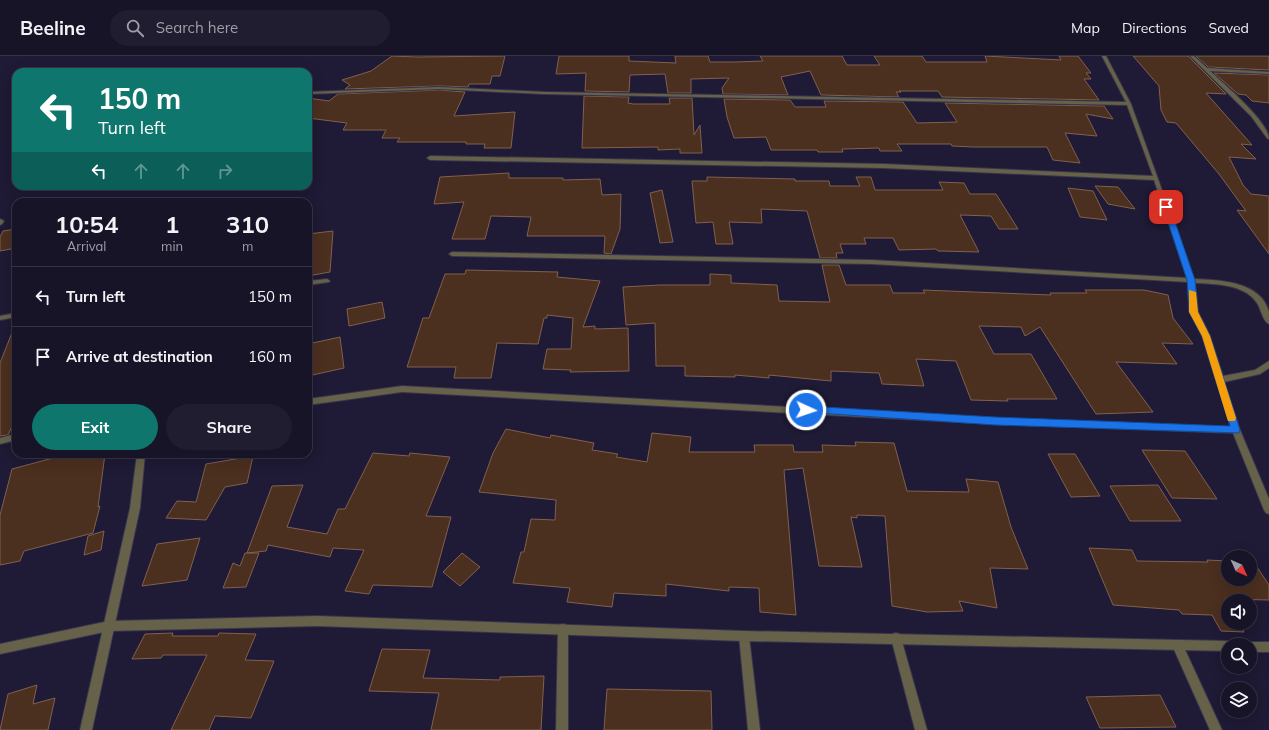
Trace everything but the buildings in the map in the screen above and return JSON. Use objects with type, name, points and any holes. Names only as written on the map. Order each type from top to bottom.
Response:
[{"type":"street","points":[[1104,56],[1129,104],[1156,178],[1191,280],[1194,312],[1206,336],[1236,430],[1269,510]]},
{"type":"street","points":[[1192,56],[1261,122],[1269,137]]},
{"type":"street","points":[[1205,69],[1269,73]]},
{"type":"street","points":[[312,93],[439,88],[544,93],[1129,104]]},
{"type":"street","points":[[430,158],[884,166],[1156,178]]},
{"type":"street","points":[[452,254],[872,262],[1217,282],[1241,287],[1255,295],[1264,306],[1269,322]]},
{"type":"street","points":[[312,282],[326,281]]},
{"type":"street","points":[[0,318],[12,315]]},
{"type":"street","points":[[1219,380],[1257,372],[1269,364]]},
{"type":"street","points":[[312,401],[402,389],[995,421],[1236,430]]},
{"type":"street","points":[[0,441],[12,438]]},
{"type":"street","points":[[86,730],[134,508],[140,458]]},
{"type":"street","points":[[0,649],[109,626],[316,621],[744,636],[1221,646]]},
{"type":"street","points":[[562,730],[563,630]]},
{"type":"street","points":[[744,636],[754,730]]},
{"type":"street","points":[[896,638],[921,730]]},
{"type":"street","points":[[1177,646],[1216,730]]},
{"type":"street","points":[[1257,647],[1269,647]]},
{"type":"slow traffic","points":[[1192,292],[1194,312],[1206,336],[1232,418]]},
{"type":"route","points":[[806,410],[995,421],[1236,430],[1206,336],[1194,312],[1191,280],[1166,207]]}]
